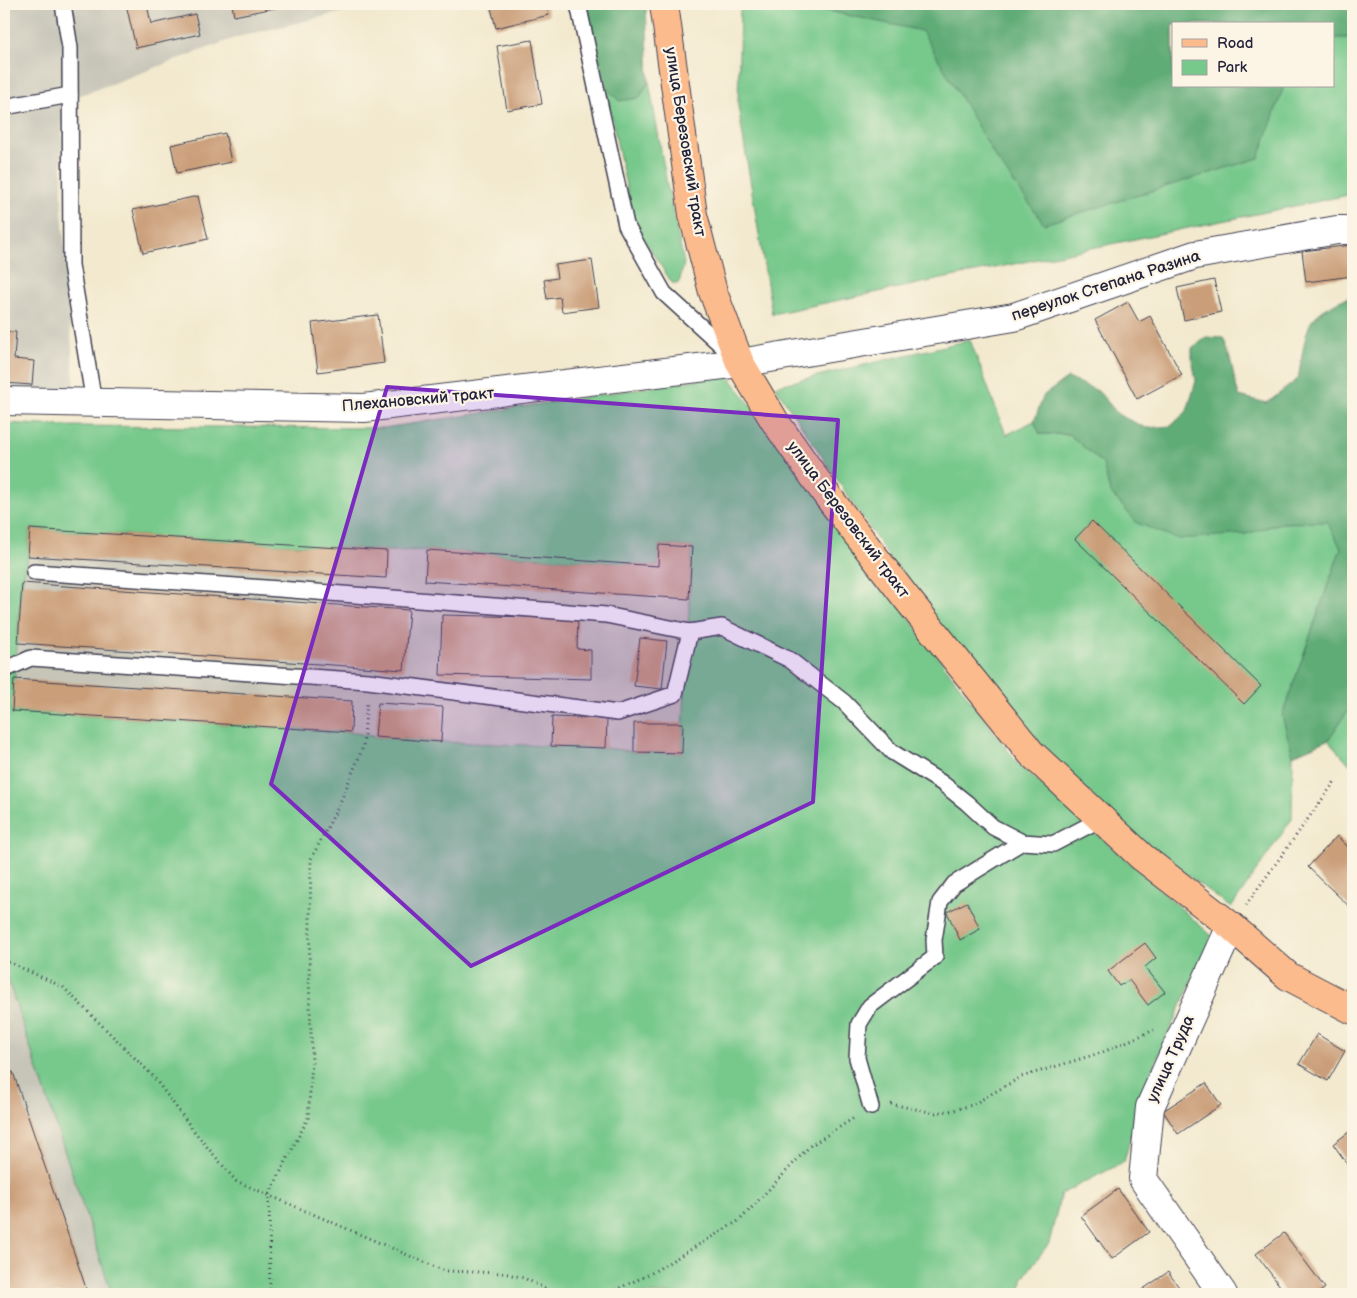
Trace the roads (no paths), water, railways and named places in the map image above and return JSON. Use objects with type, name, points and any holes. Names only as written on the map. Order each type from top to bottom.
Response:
[{"type":"main road","name":"улица Березовский тракт","points":[[664,4],[692,215],[713,292],[740,363],[774,420],[826,494],[904,595],[1031,753],[1142,857],[1231,926],[1288,976],[1353,1010]]},
{"type":"street","name":"переулок Степана Разина","points":[[740,363],[1014,317],[1195,255],[1336,230],[1353,230]]},
{"type":"street","name":"Плехановский тракт","points":[[4,401],[364,408],[740,363]]},
{"type":"street","name":"улица Труда","points":[[1223,1294],[1143,1179],[1150,1107],[1231,926]]},
{"type":"lane","points":[[63,4],[70,48],[71,265],[94,403]]},
{"type":"lane","points":[[578,4],[626,225],[664,293],[740,363]]},
{"type":"lane","points":[[4,107],[70,95]]},
{"type":"lane","points":[[34,572],[269,588],[606,615],[690,632],[722,627],[790,660],[844,702],[892,752],[942,783],[993,826],[1022,842],[1053,844],[1101,819]]},
{"type":"lane","points":[[4,670],[31,658],[368,681],[618,713],[675,694],[690,632]]},
{"type":"lane","points":[[871,1107],[857,1058],[858,1024],[870,1006],[935,958],[934,940],[940,902],[954,884],[1022,842]]}]
